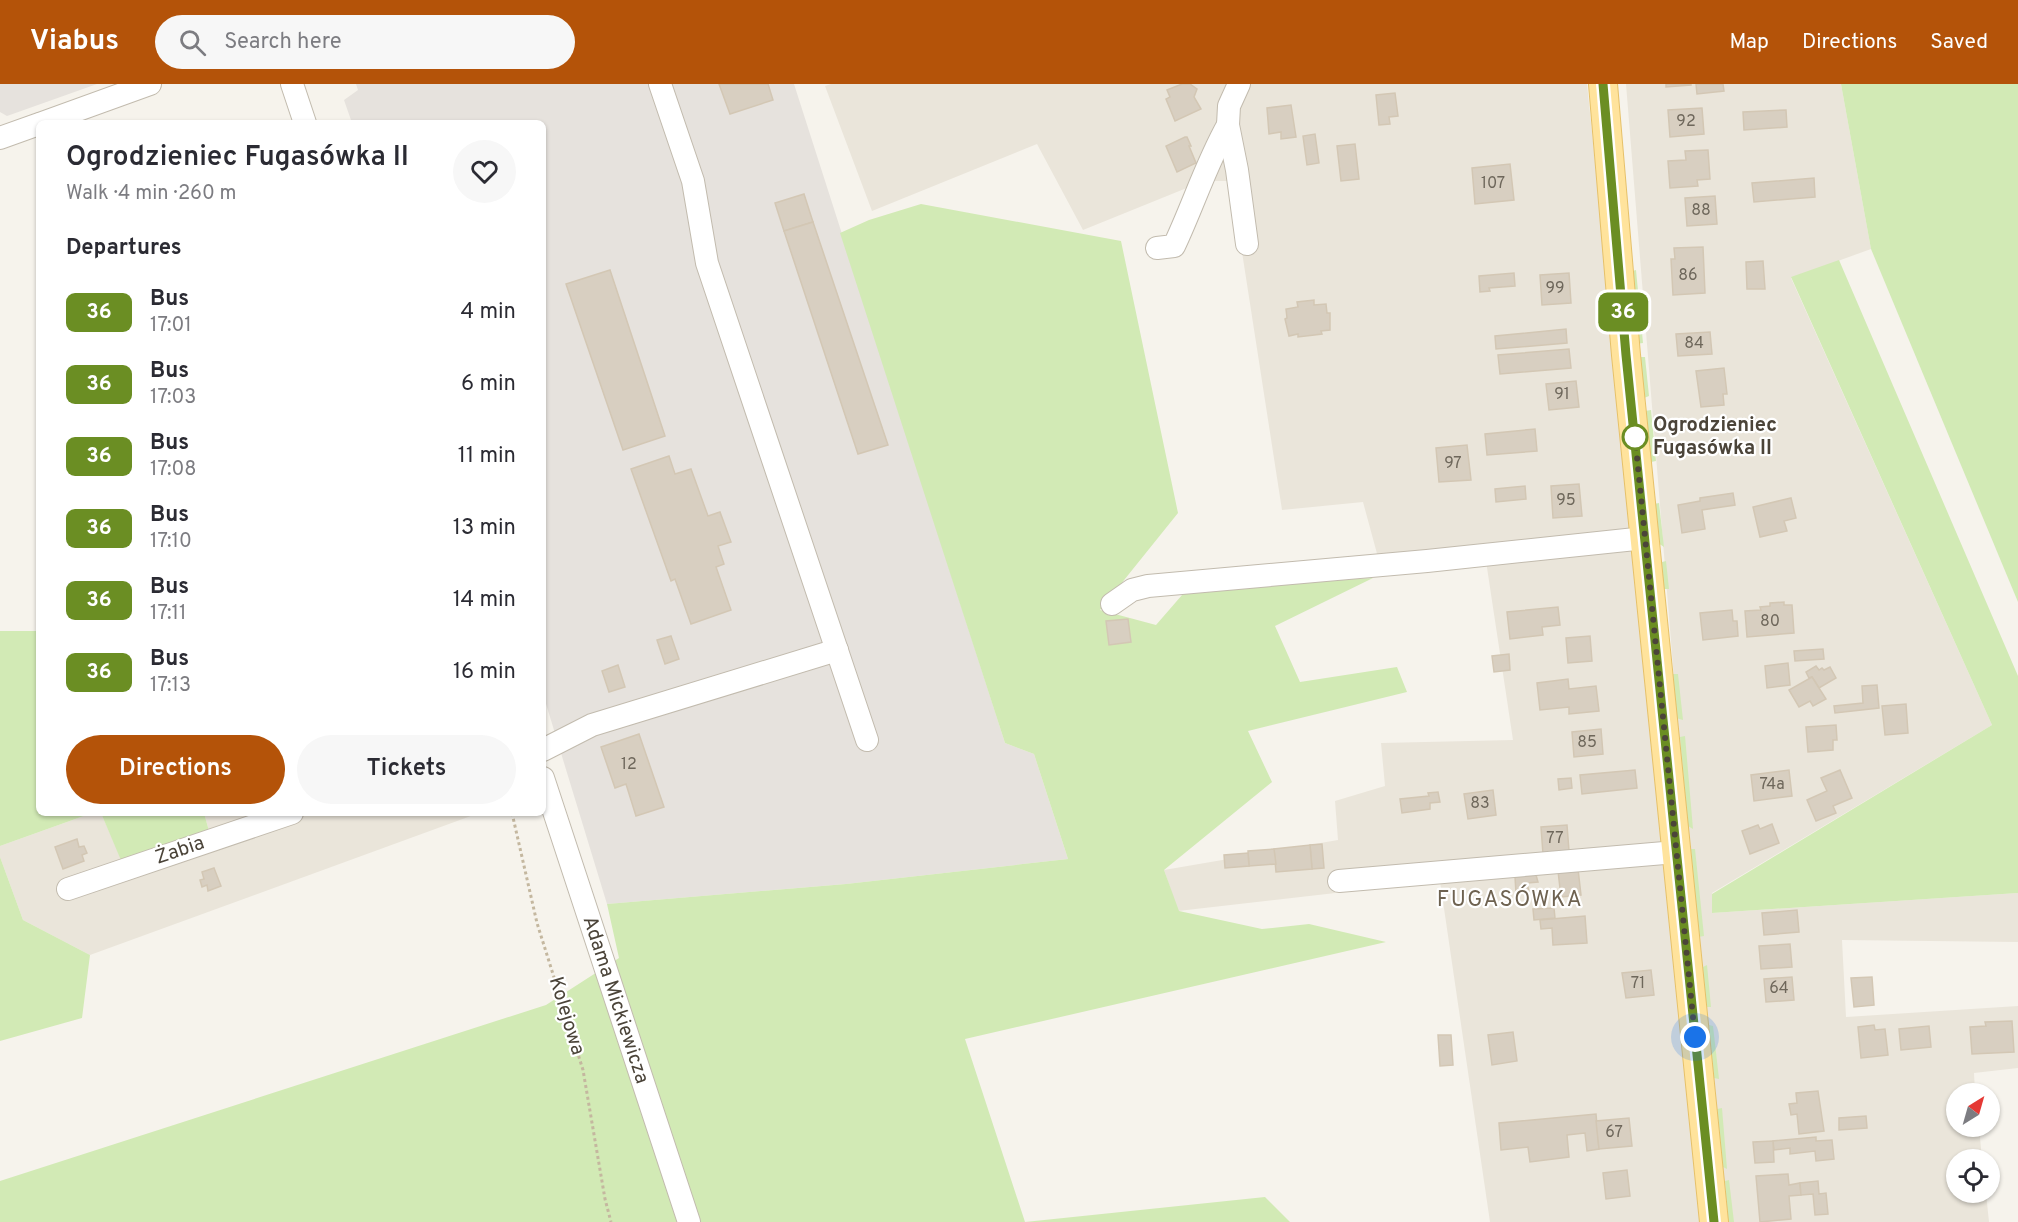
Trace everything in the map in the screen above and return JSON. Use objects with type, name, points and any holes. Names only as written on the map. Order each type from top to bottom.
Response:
[{"type":"main road","points":[[1603,84],[1626,355],[1714,1222]]},
{"type":"street","points":[[48,120],[150,84]]},
{"type":"street","points":[[292,84],[304,120]]},
{"type":"street","points":[[660,84],[693,181],[707,263],[867,740]]},
{"type":"street","points":[[1239,84],[1229,106],[1228,125],[1238,170],[1246,244]]},
{"type":"street","points":[[0,138],[36,124]]},
{"type":"street","points":[[1157,248],[1174,246],[1192,208],[1212,153],[1228,125]]},
{"type":"street","points":[[1112,604],[1132,590],[1148,586],[1427,561],[1645,538]]},
{"type":"street","points":[[546,748],[592,725],[837,650]]},
{"type":"street","name":"Adama Mickiewicza","points":[[546,787],[688,1222]]},
{"type":"street","name":"Żabia","points":[[68,889],[283,816]]},
{"type":"street","points":[[1339,881],[1676,852]]},
{"type":"path","name":"Kolejowa","points":[[513,816],[537,923],[583,1070],[610,1222]]},
{"type":"shaded area","points":[[0,84],[97,84],[7,116],[0,112]]},
{"type":"shaded area","points":[[356,84],[794,84],[1005,743],[1034,754],[1068,859],[846,884],[607,904],[546,704],[546,120],[351,120],[344,100],[358,90]]},
{"type":"shaded area","points":[[831,84],[1587,84],[1705,1222],[1490,1222],[1440,881],[1178,911],[1164,870],[1338,840],[1335,801],[1385,786],[1381,743],[1513,740],[1486,561],[1382,572],[1363,502],[1282,510],[1231,181],[1204,181],[1083,230],[1037,144],[872,211],[825,86]]},
{"type":"shaded area","points":[[1626,84],[1841,84],[1871,249],[1791,278],[1992,725],[1712,893],[1712,913],[2018,893],[2018,942],[1842,940],[1846,1017],[2018,1006],[2018,1068],[1974,1073],[1974,1083],[1946,1083],[1946,1137],[1980,1137],[1981,1149],[1946,1149],[1946,1203],[1987,1203],[1989,1222],[1723,1222],[1693,914]]},
{"type":"shaded area","points":[[84,816],[102,816],[124,865],[209,831],[205,816],[471,816],[90,955],[23,920],[0,857],[0,846]]},
{"type":"green space","points":[[1841,84],[2018,84],[2018,602],[1871,249]]},
{"type":"green space","points":[[921,204],[1121,241],[1178,513],[1100,610],[1156,625],[1189,587],[1373,578],[1275,626],[1300,682],[1397,667],[1407,692],[1248,731],[1272,782],[1164,870],[1179,911],[1262,929],[1309,924],[1386,942],[965,1039],[1025,1222],[0,1222],[0,1181],[546,1005],[619,958],[607,904],[846,884],[1068,859],[1034,754],[1005,743],[840,233],[869,220]]},
{"type":"green space","points":[[1839,260],[2018,676],[2018,893],[1712,913],[1712,894],[1992,725],[1791,277]]},
{"type":"green space","points":[[1636,270],[1643,343],[1636,344],[1629,272]]},
{"type":"green space","points":[[1639,357],[1645,357],[1649,396],[1644,398]]},
{"type":"green space","points":[[1651,410],[1656,461],[1651,462],[1645,411]]},
{"type":"green space","points":[[1659,503],[1664,547],[1658,543],[1654,504]]},
{"type":"green space","points":[[1666,561],[1669,589],[1663,589],[1662,562]]},
{"type":"green space","points":[[0,631],[36,631],[36,816],[84,816],[0,846]]},
{"type":"green space","points":[[1673,674],[1678,674],[1683,720],[1676,718]]},
{"type":"green space","points":[[1685,736],[1693,829],[1688,826],[1680,737]]},
{"type":"green space","points":[[102,816],[205,816],[209,831],[123,865]]},
{"type":"green space","points":[[1691,849],[1695,849],[1704,936],[1698,937]]},
{"type":"green space","points":[[0,857],[23,920],[90,955],[82,1018],[0,1041]]},
{"type":"green space","points":[[1707,965],[1711,1007],[1706,1007],[1703,967]]},
{"type":"green space","points":[[1709,1025],[1713,1026],[1719,1079],[1714,1078]]},
{"type":"green space","points":[[1722,1108],[1727,1169],[1723,1167],[1717,1109]]},
{"type":"green space","points":[[1729,1180],[1734,1222],[1728,1222],[1725,1181]]},
{"type":"green space","points":[[1265,1197],[1290,1222],[1025,1222]]},
{"type":"building","points":[[719,84],[768,84],[773,100],[730,114]]},
{"type":"building","points":[[1182,84],[1190,84],[1197,89],[1194,97],[1201,109],[1175,121],[1166,99],[1170,97],[1167,90]]},
{"type":"building","points":[[1666,84],[1691,84],[1691,85],[1666,87]]},
{"type":"building","points":[[1696,84],[1723,84],[1724,91],[1697,94]]},
{"type":"building","points":[[1395,93],[1398,116],[1389,117],[1390,124],[1379,125],[1376,95]]},
{"type":"building","points":[[1291,105],[1296,137],[1281,139],[1281,132],[1269,134],[1267,108]]},
{"type":"building","points":[[1702,108],[1704,134],[1670,137],[1668,110]]},
{"type":"building","points":[[1786,110],[1787,127],[1744,130],[1743,112]]},
{"type":"building","points":[[1315,134],[1319,163],[1307,165],[1303,136]]},
{"type":"building","points":[[1185,137],[1191,146],[1189,146],[1196,163],[1177,172],[1166,146]]},
{"type":"building","points":[[1355,144],[1359,179],[1341,181],[1337,146]]},
{"type":"building","points":[[1708,150],[1710,179],[1697,180],[1698,186],[1670,188],[1668,161],[1686,160],[1685,151]]},
{"type":"building","points":[[1510,164],[1514,200],[1475,204],[1472,168]]},
{"type":"building","points":[[1814,178],[1815,197],[1754,202],[1752,183]]},
{"type":"building","points":[[804,194],[813,222],[784,231],[775,203]]},
{"type":"building","points":[[1715,196],[1717,224],[1687,226],[1685,198]]},
{"type":"building","points":[[813,222],[888,445],[858,454],[784,231]]},
{"type":"building","points":[[1703,247],[1705,293],[1673,295],[1671,259],[1675,259],[1674,248]]},
{"type":"building","points":[[1763,261],[1765,289],[1747,289],[1746,262]]},
{"type":"building","points":[[610,270],[665,436],[623,450],[566,284]]},
{"type":"building","points":[[1514,273],[1515,286],[1489,288],[1490,291],[1480,292],[1479,276]]},
{"type":"building","points":[[1569,273],[1571,303],[1542,305],[1540,275]]},
{"type":"building","points":[[1314,300],[1314,305],[1326,304],[1327,313],[1330,313],[1330,330],[1321,331],[1322,334],[1289,336],[1285,319],[1287,318],[1286,309],[1298,307],[1297,302]]},
{"type":"building","points":[[1566,329],[1567,343],[1496,349],[1495,336]]},
{"type":"building","points":[[1710,332],[1712,354],[1678,356],[1676,334]]},
{"type":"building","points":[[1569,349],[1571,368],[1500,374],[1498,355]]},
{"type":"building","points":[[1724,368],[1727,394],[1723,394],[1724,405],[1701,407],[1696,371]]},
{"type":"building","points":[[1576,381],[1579,407],[1549,410],[1546,384]]},
{"type":"building","points":[[1535,429],[1537,451],[1487,455],[1485,434]]},
{"type":"building","points":[[1467,445],[1471,480],[1439,482],[1436,448]]},
{"type":"building","points":[[669,456],[675,474],[691,469],[708,516],[720,512],[731,542],[718,546],[724,564],[716,567],[731,610],[691,624],[675,579],[671,581],[631,469]]},
{"type":"building","points":[[1579,484],[1582,516],[1553,518],[1551,486]]},
{"type":"building","points":[[1525,486],[1526,499],[1496,502],[1495,489]]},
{"type":"building","points":[[1733,493],[1735,505],[1702,510],[1705,529],[1682,533],[1678,505],[1700,501],[1700,498]]},
{"type":"building","points":[[1791,498],[1796,518],[1784,521],[1787,531],[1760,537],[1753,507]]},
{"type":"building","points":[[1784,602],[1784,605],[1792,605],[1794,633],[1747,637],[1745,611],[1761,610],[1760,607],[1770,606],[1770,603]]},
{"type":"building","points":[[1558,607],[1560,625],[1542,627],[1543,635],[1510,639],[1507,612]]},
{"type":"building","points":[[1732,610],[1733,621],[1737,621],[1738,636],[1703,640],[1700,613]]},
{"type":"building","points":[[1128,619],[1131,642],[1109,645],[1106,621]]},
{"type":"building","points":[[671,636],[679,659],[665,664],[657,640]]},
{"type":"building","points":[[1590,636],[1592,661],[1568,663],[1566,638]]},
{"type":"building","points":[[1823,649],[1824,659],[1795,661],[1794,651]]},
{"type":"building","points":[[1509,654],[1510,670],[1494,672],[1492,656]]},
{"type":"building","points":[[1788,663],[1790,685],[1767,688],[1765,666]]},
{"type":"building","points":[[618,665],[625,687],[609,692],[602,671]]},
{"type":"building","points":[[1816,666],[1819,670],[1830,667],[1836,678],[1819,688],[1806,672]]},
{"type":"building","points":[[1812,677],[1826,699],[1813,706],[1810,701],[1799,707],[1789,690]]},
{"type":"building","points":[[1568,679],[1569,689],[1596,686],[1599,711],[1569,714],[1569,707],[1540,710],[1537,683]]},
{"type":"building","points":[[1877,685],[1879,708],[1835,713],[1834,706],[1863,703],[1862,686]]},
{"type":"building","points":[[1906,704],[1908,733],[1885,735],[1882,706]]},
{"type":"building","points":[[1836,725],[1837,740],[1833,740],[1833,750],[1808,752],[1806,727]]},
{"type":"building","points":[[1601,729],[1603,754],[1574,757],[1572,732]]},
{"type":"building","points":[[639,734],[664,807],[636,816],[626,784],[615,788],[601,747]]},
{"type":"building","points":[[1635,770],[1637,788],[1582,794],[1580,775]]},
{"type":"building","points":[[1789,770],[1792,796],[1754,801],[1751,775]]},
{"type":"building","points":[[1840,770],[1852,798],[1833,806],[1836,813],[1816,821],[1807,800],[1827,791],[1821,778]]},
{"type":"building","points":[[1571,778],[1572,788],[1559,790],[1558,779]]},
{"type":"building","points":[[1493,790],[1496,815],[1468,819],[1464,794]]},
{"type":"building","points":[[1438,792],[1440,802],[1430,803],[1430,809],[1402,813],[1400,799],[1429,796],[1428,793]]},
{"type":"building","points":[[1772,824],[1779,843],[1750,854],[1742,831],[1758,825],[1760,829]]},
{"type":"building","points":[[1567,825],[1569,851],[1543,854],[1541,827]]},
{"type":"building","points":[[77,839],[79,847],[84,846],[87,853],[82,855],[84,861],[63,869],[55,847]]},
{"type":"building","points":[[1322,844],[1324,868],[1312,869],[1310,845]]},
{"type":"building","points":[[1310,845],[1312,869],[1276,872],[1274,849]]},
{"type":"building","points":[[1274,849],[1276,864],[1249,866],[1248,851]]},
{"type":"building","points":[[1248,853],[1249,866],[1225,868],[1224,855]]},
{"type":"building","points":[[214,868],[221,886],[208,891],[207,885],[202,887],[200,880],[204,879],[202,872]]},
{"type":"building","points":[[1578,869],[1581,895],[1561,897],[1558,871]]},
{"type":"building","points":[[1536,875],[1538,882],[1527,883],[1529,892],[1516,893],[1515,877]]},
{"type":"building","points":[[1554,908],[1555,918],[1534,920],[1533,909]]},
{"type":"building","points":[[1797,910],[1799,932],[1764,935],[1762,913]]},
{"type":"building","points":[[1585,916],[1587,943],[1553,945],[1552,928],[1541,929],[1540,920]]},
{"type":"building","points":[[1790,944],[1792,967],[1761,969],[1759,946]]},
{"type":"building","points":[[1651,970],[1654,995],[1626,998],[1622,973]]},
{"type":"building","points":[[1792,977],[1794,1000],[1766,1002],[1764,979]]},
{"type":"building","points":[[1872,977],[1874,1005],[1854,1007],[1851,978]]},
{"type":"building","points":[[2012,1021],[2014,1052],[1972,1054],[1970,1027],[1986,1026],[1985,1022]]},
{"type":"building","points":[[1874,1025],[1875,1030],[1885,1029],[1888,1055],[1861,1058],[1858,1027]]},
{"type":"building","points":[[1929,1026],[1931,1047],[1901,1050],[1899,1029]]},
{"type":"building","points":[[1513,1032],[1517,1061],[1492,1065],[1488,1035]]},
{"type":"building","points":[[1438,1035],[1451,1035],[1453,1065],[1440,1066]]},
{"type":"building","points":[[1818,1091],[1824,1131],[1799,1134],[1797,1114],[1791,1115],[1789,1104],[1797,1103],[1796,1093]]},
{"type":"building","points":[[1596,1114],[1599,1149],[1587,1151],[1585,1133],[1567,1135],[1569,1157],[1530,1162],[1528,1147],[1501,1150],[1499,1123]]},
{"type":"building","points":[[1866,1116],[1867,1128],[1839,1130],[1839,1118]]},
{"type":"building","points":[[1629,1118],[1632,1146],[1599,1149],[1596,1121]]},
{"type":"building","points":[[1816,1137],[1816,1141],[1832,1140],[1834,1159],[1816,1161],[1815,1151],[1790,1154],[1790,1148],[1774,1150],[1773,1141]]},
{"type":"building","points":[[1773,1141],[1774,1162],[1755,1163],[1753,1142]]},
{"type":"building","points":[[1627,1170],[1630,1196],[1606,1199],[1603,1173]]},
{"type":"building","points":[[1788,1174],[1789,1185],[1800,1183],[1801,1195],[1789,1196],[1791,1219],[1760,1222],[1756,1176]]},
{"type":"building","points":[[1818,1181],[1819,1194],[1826,1193],[1828,1214],[1815,1215],[1813,1194],[1801,1195],[1800,1183]]},
{"type":"bus line","name":"36","points":[[1603,84],[1626,355],[1714,1222]]},
{"type":"place","name":"Ogrodzieniec Fugasówka II","points":[[1635,437]]},
{"type":"district","name":"FUGASÓWKA","points":[[1510,900]]},
{"type":"route","points":[[1635,437],[1695,1037]]}]
